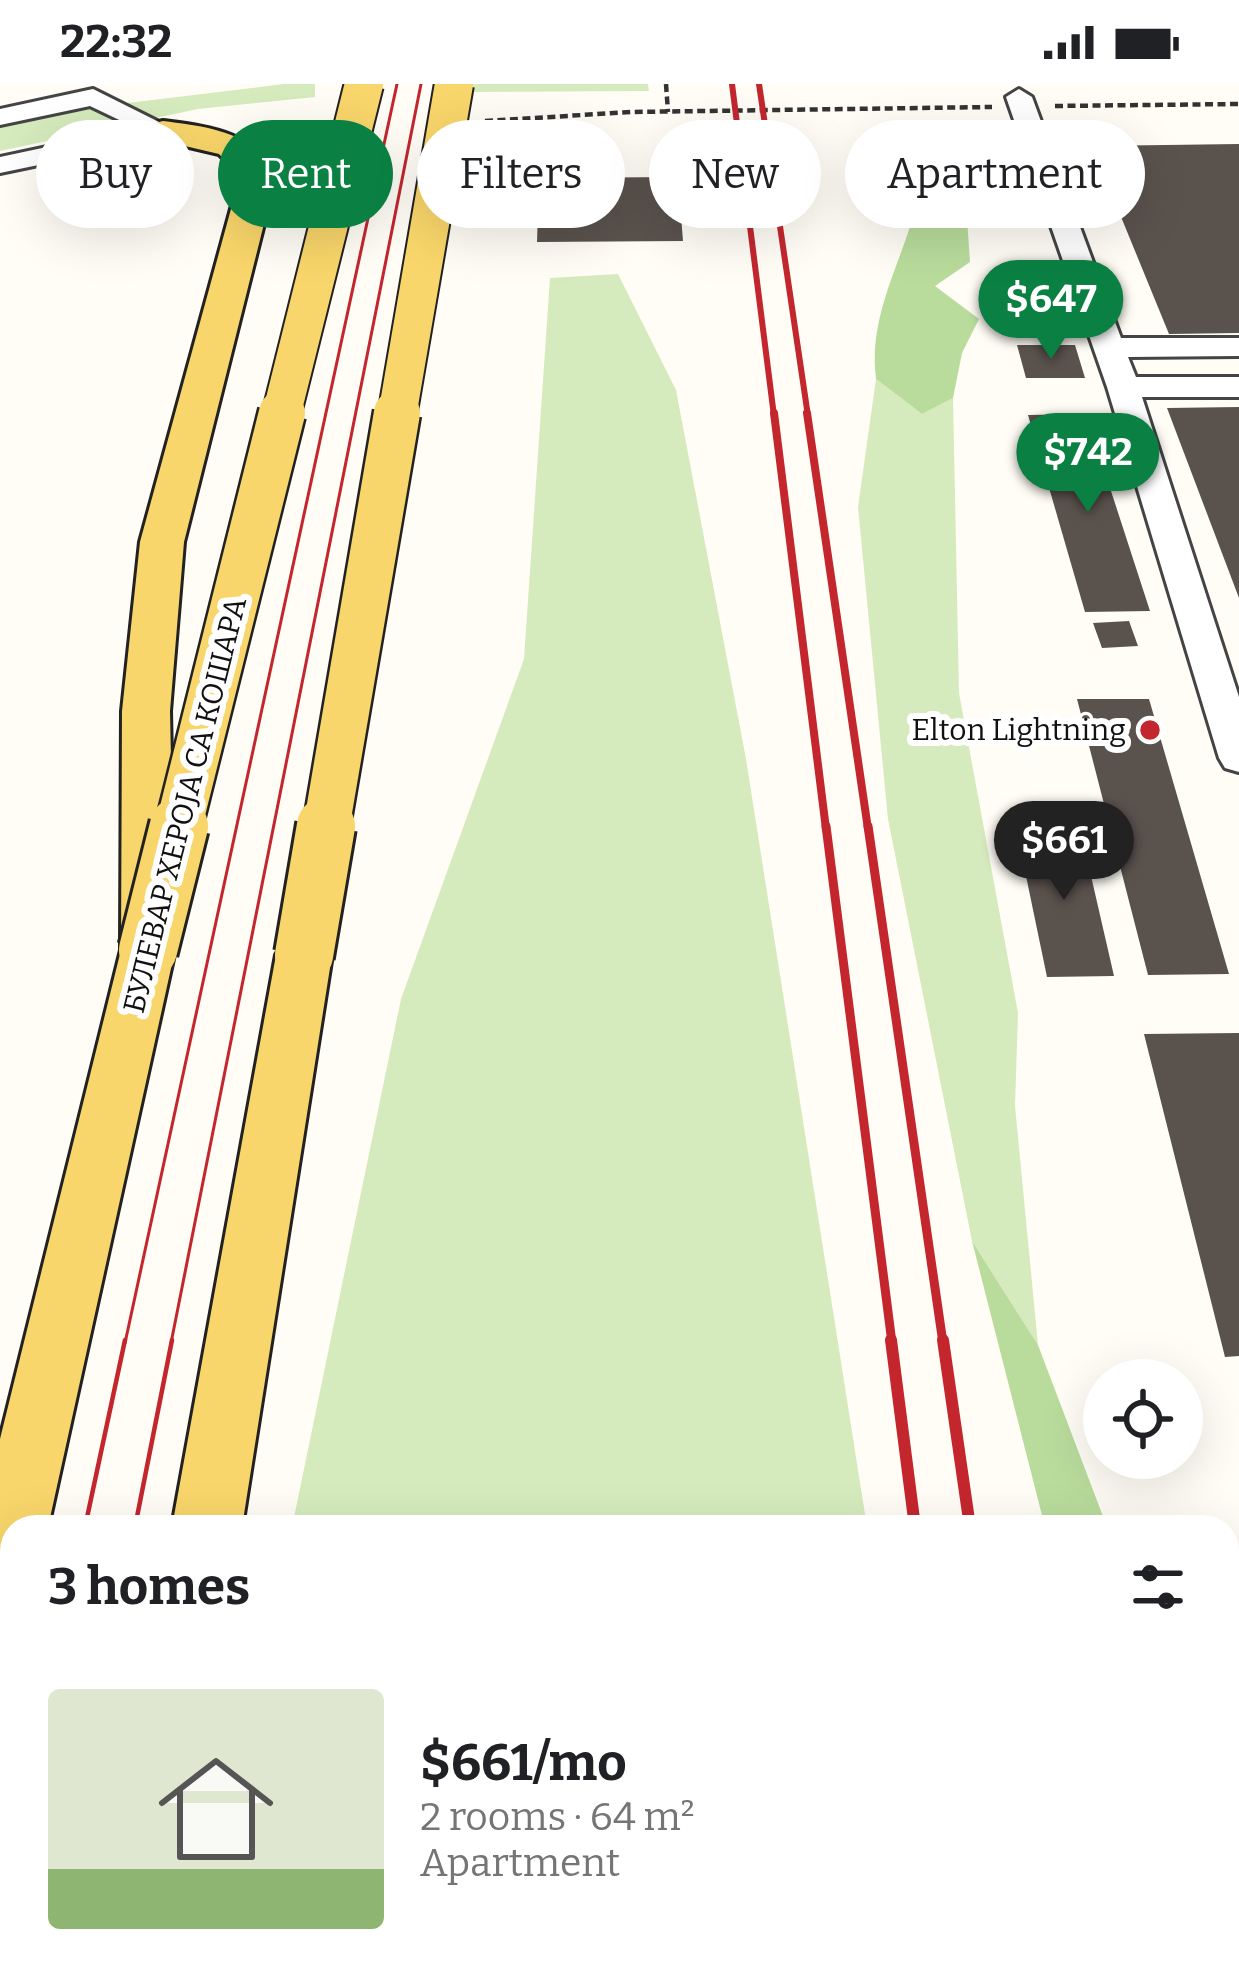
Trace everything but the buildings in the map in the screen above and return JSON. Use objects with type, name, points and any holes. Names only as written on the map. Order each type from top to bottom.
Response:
[{"type":"main road","name":"БУЛЕВАР ХЕРОЈА СА КОШАРА","points":[[16,1515],[148,950],[364,84]]},
{"type":"main road","points":[[210,1515],[454,84]]},
{"type":"main road","points":[[148,950],[146,711],[162,542],[257,188],[254,163],[231,146],[194,137]]},
{"type":"street","points":[[0,117],[93,97],[142,120]]},
{"type":"street","points":[[1021,102],[1028,120]]},
{"type":"street","points":[[1066,228],[1222,654],[1239,758]]},
{"type":"street","points":[[1109,348],[1239,347]]},
{"type":"street","points":[[1123,387],[1239,387]]},
{"type":"path","points":[[666,84],[668,112],[1021,102],[1239,104]]},
{"type":"green space","points":[[315,84],[315,97],[198,109],[146,120],[36,120],[36,143],[0,151],[0,126],[86,108]]},
{"type":"green space","points":[[469,84],[648,84],[649,91],[467,92]]},
{"type":"green space","points":[[909,228],[968,228],[970,262],[935,286],[979,319],[962,353],[953,398],[922,414],[876,379],[881,313]]},
{"type":"green space","points":[[618,274],[676,390],[746,759],[865,1515],[294,1515],[401,999],[524,659],[550,278]]},
{"type":"green space","points":[[876,379],[922,414],[953,398],[959,693],[1018,1013],[1015,1106],[1038,1345],[972,1241],[888,819],[858,507]]},
{"type":"green space","points":[[972,1241],[1038,1345],[1083,1464],[1083,1479],[1089,1479],[1102,1515],[1042,1515]]},
{"type":"tram line","points":[[125,1343],[397,84]]},
{"type":"tram line","points":[[171,1343],[421,84]]},
{"type":"tram line","points":[[88,1515],[125,1340]]},
{"type":"tram line","points":[[137,1515],[172,1340]]},
{"type":"railway","points":[[732,84],[774,416]]},
{"type":"railway","points":[[759,84],[808,416]]},
{"type":"railway","points":[[774,413],[826,829]]},
{"type":"railway","points":[[807,413],[868,829]]},
{"type":"railway","points":[[826,826],[892,1343]]},
{"type":"railway","points":[[868,826],[943,1343]]},
{"type":"railway","points":[[891,1340],[913,1515]]},
{"type":"railway","points":[[943,1340],[968,1515]]},
{"type":"place","name":"Elton Lightning","points":[[1150,730]]}]
